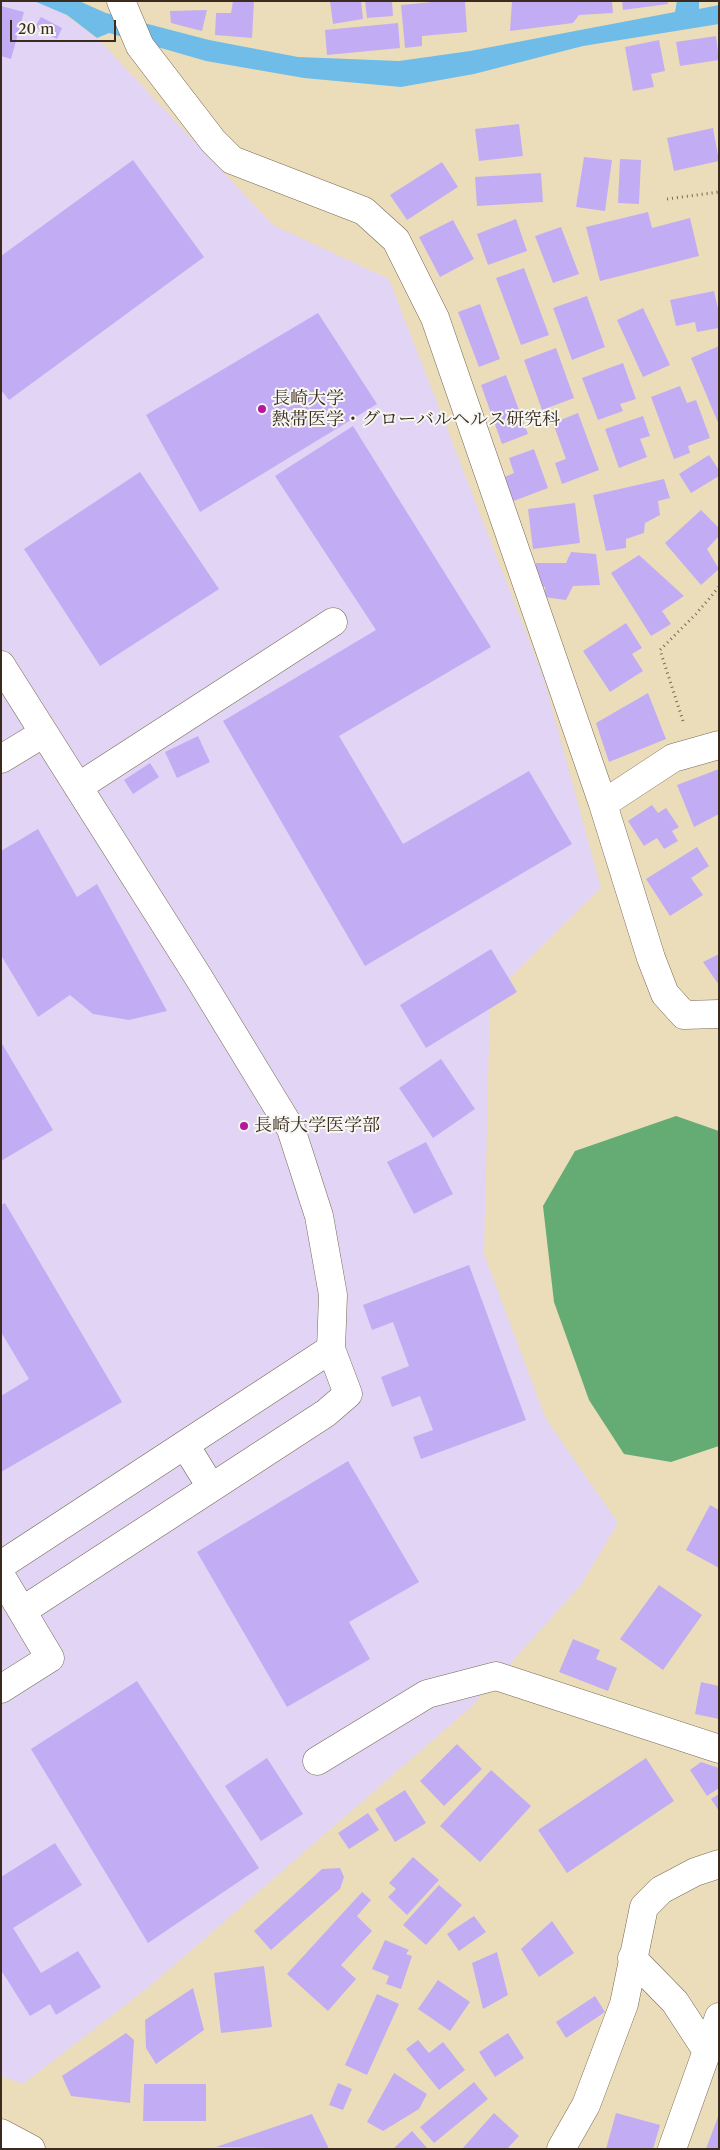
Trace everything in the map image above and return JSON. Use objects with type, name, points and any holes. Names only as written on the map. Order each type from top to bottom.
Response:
[{"type":"street","points":[[124,8],[140,46],[213,141],[232,160],[364,211],[396,240],[435,318],[603,804],[651,958],[665,994],[684,1015],[719,1014]]},
{"type":"street","points":[[78,787],[333,622]]},
{"type":"street","points":[[1,665],[200,978],[290,1129],[319,1216],[333,1294],[330,1349],[348,1394],[326,1413],[22,1610]]},
{"type":"street","points":[[1,759],[44,733]]},
{"type":"street","points":[[603,804],[673,758],[706,748]]},
{"type":"street","points":[[1,1565],[330,1349]]},
{"type":"street","points":[[185,1445],[211,1487]]},
{"type":"street","points":[[1,1576],[50,1658],[1,1689]]},
{"type":"street","points":[[317,1762],[427,1694],[496,1676],[719,1749]]},
{"type":"street","points":[[561,2149],[586,2105],[624,2004],[644,1907],[661,1890],[695,1872],[719,1864]]},
{"type":"street","points":[[632,1958],[675,2002],[707,2051]]},
{"type":"street","points":[[672,2149],[719,2016]]},
{"type":"street","points":[[1,2133],[30,2148]]},
{"type":"path","points":[[667,198],[719,192]]},
{"type":"path","points":[[706,748],[660,650],[696,614],[719,587]]},
{"type":"shaded area","name":"長崎大学医学部","points":[[1,1],[47,1],[100,41],[273,225],[389,279],[544,679],[601,888],[490,998],[484,1254],[546,1419],[618,1523],[581,1585],[471,1707],[149,1987],[23,2084],[1,2076]]},
{"type":"green space","points":[[676,1116],[719,1131],[719,1446],[671,1462],[624,1454],[589,1400],[554,1302],[543,1206],[575,1151]]},
{"type":"water","points":[[34,1],[79,1],[106,13],[209,40],[298,57],[399,61],[470,51],[675,12],[677,1],[699,1],[699,9],[719,5],[719,24],[583,46],[474,74],[401,87],[304,78],[206,61],[109,33],[97,38],[67,15]]},
{"type":"building","points":[[233,1],[254,1],[252,38],[215,35],[216,13],[231,13]]},
{"type":"building","points":[[330,1],[361,1],[363,19],[333,24]]},
{"type":"building","points":[[365,1],[392,1],[393,16],[367,18]]},
{"type":"building","points":[[465,1],[467,32],[422,36],[422,46],[405,48],[401,5]]},
{"type":"building","points":[[512,1],[612,1],[613,13],[579,15],[573,23],[510,31]]},
{"type":"building","points":[[622,1],[668,1],[668,4],[623,10]]},
{"type":"building","points":[[1,6],[24,12],[11,59],[1,56]]},
{"type":"building","points":[[207,10],[202,31],[171,23],[170,11]]},
{"type":"building","points":[[41,17],[62,28],[57,39],[35,27]]},
{"type":"building","points":[[398,23],[400,48],[327,55],[325,30]]},
{"type":"building","points":[[716,36],[719,60],[680,66],[676,42]]},
{"type":"building","points":[[659,40],[665,71],[651,74],[654,87],[633,91],[625,47]]},
{"type":"building","points":[[519,124],[523,156],[479,161],[475,129]]},
{"type":"building","points":[[713,128],[719,161],[674,171],[667,138]]},
{"type":"building","points":[[584,157],[612,160],[605,211],[576,207]]},
{"type":"building","points":[[620,159],[641,160],[639,204],[618,203]]},
{"type":"building","points":[[133,160],[204,257],[9,400],[1,390],[1,256]]},
{"type":"building","points":[[442,162],[458,187],[407,220],[390,195]]},
{"type":"building","points":[[541,173],[543,202],[477,206],[475,177]]},
{"type":"building","points":[[648,212],[652,228],[690,218],[699,256],[600,281],[586,227]]},
{"type":"building","points":[[516,219],[527,251],[488,265],[477,234]]},
{"type":"building","points":[[453,220],[474,259],[440,277],[419,237]]},
{"type":"building","points":[[561,227],[579,274],[553,283],[535,236]]},
{"type":"building","points":[[524,268],[549,335],[521,345],[496,278]]},
{"type":"building","points":[[714,291],[719,313],[719,328],[697,332],[695,322],[676,326],[670,300]]},
{"type":"building","points":[[587,296],[605,347],[572,360],[553,308]]},
{"type":"building","points":[[480,304],[500,359],[479,367],[458,312]]},
{"type":"building","points":[[643,308],[670,365],[643,377],[617,320]]},
{"type":"building","name":"長崎大学 熱帯医学・グローバルヘルス研究科","points":[[318,313],[377,404],[200,512],[146,415]]},
{"type":"building","points":[[719,346],[719,425],[691,358]]},
{"type":"building","points":[[556,348],[574,398],[542,410],[524,360]]},
{"type":"building","points":[[623,363],[636,399],[620,404],[623,411],[598,420],[582,378]]},
{"type":"building","points":[[506,375],[528,434],[502,444],[481,385]]},
{"type":"building","points":[[680,386],[687,403],[696,400],[710,438],[688,446],[690,453],[674,459],[651,397]]},
{"type":"building","points":[[578,413],[599,470],[562,484],[555,463],[566,459],[553,423]]},
{"type":"building","points":[[643,416],[650,436],[640,439],[647,457],[619,468],[605,429]]},
{"type":"building","points":[[353,426],[491,647],[339,736],[403,844],[529,771],[572,844],[365,966],[223,721],[376,630],[275,476]]},
{"type":"building","points":[[534,449],[548,488],[511,502],[502,478],[514,473],[509,458]]},
{"type":"building","points":[[709,455],[719,470],[719,476],[691,493],[679,474]]},
{"type":"building","points":[[140,472],[219,589],[100,666],[24,549]]},
{"type":"building","points":[[664,479],[670,498],[658,501],[660,515],[645,523],[644,533],[626,539],[626,548],[606,551],[593,495]]},
{"type":"building","points":[[575,503],[580,543],[533,549],[528,509]]},
{"type":"building","points":[[701,510],[719,528],[719,536],[707,549],[719,569],[701,585],[665,543]]},
{"type":"building","points":[[571,552],[596,554],[600,585],[573,586],[566,600],[544,597],[545,587],[535,586],[536,563],[566,563]]},
{"type":"building","points":[[639,555],[684,596],[662,611],[671,624],[651,636],[611,573]]},
{"type":"building","points":[[626,623],[642,648],[632,654],[643,671],[610,692],[583,651]]},
{"type":"building","points":[[648,693],[666,739],[609,762],[596,723]]},
{"type":"building","points":[[198,736],[210,762],[177,778],[165,752]]},
{"type":"building","points":[[150,763],[159,777],[133,794],[124,780]]},
{"type":"building","points":[[719,769],[719,814],[694,827],[677,785]]},
{"type":"building","points":[[652,805],[658,813],[666,808],[679,827],[672,831],[678,841],[664,849],[657,838],[644,846],[628,821]]},
{"type":"building","points":[[38,829],[77,897],[97,884],[167,1011],[129,1020],[93,1014],[70,995],[38,1017],[1,955],[1,851]]},
{"type":"building","points":[[697,847],[709,866],[691,878],[703,895],[670,916],[646,879]]},
{"type":"building","points":[[491,949],[517,992],[426,1048],[400,1005]]},
{"type":"building","points":[[719,954],[719,985],[703,962]]},
{"type":"building","points":[[1,1042],[53,1130],[1,1161]]},
{"type":"building","points":[[441,1059],[475,1109],[433,1138],[399,1088]]},
{"type":"building","points":[[426,1142],[453,1194],[414,1214],[387,1162]]},
{"type":"building","points":[[5,1203],[122,1402],[1,1472],[1,1396],[29,1379],[1,1332],[1,1205]]},
{"type":"building","points":[[469,1265],[526,1420],[421,1459],[413,1437],[433,1430],[420,1396],[392,1407],[381,1377],[409,1366],[393,1322],[372,1330],[363,1305]]},
{"type":"building","points":[[348,1461],[419,1582],[349,1622],[370,1659],[287,1707],[197,1552]]},
{"type":"building","points":[[710,1505],[719,1510],[719,1568],[686,1550]]},
{"type":"building","points":[[659,1585],[702,1615],[663,1670],[620,1639]]},
{"type":"building","points":[[573,1639],[600,1650],[596,1659],[617,1668],[608,1691],[559,1672]]},
{"type":"building","points":[[137,1681],[259,1868],[148,1943],[31,1749]]},
{"type":"building","points":[[701,1682],[719,1686],[719,1719],[695,1714]]},
{"type":"building","points":[[457,1744],[482,1769],[444,1806],[420,1781]]},
{"type":"building","points":[[267,1758],[303,1814],[261,1841],[225,1786]]},
{"type":"building","points":[[646,1758],[674,1801],[567,1873],[538,1830]]},
{"type":"building","points":[[701,1762],[719,1768],[719,1788],[707,1796],[690,1770]]},
{"type":"building","points":[[491,1770],[531,1806],[480,1862],[440,1826]]},
{"type":"building","points":[[405,1790],[426,1823],[395,1842],[375,1809]]},
{"type":"building","points":[[719,1794],[719,1811],[711,1799]]},
{"type":"building","points":[[368,1813],[379,1830],[349,1849],[338,1833]]},
{"type":"building","points":[[55,1843],[82,1885],[13,1928],[41,1973],[78,1951],[101,1987],[56,2015],[50,2004],[30,2016],[1,1970],[1,1877]]},
{"type":"building","points":[[413,1857],[439,1880],[407,1915],[388,1897],[396,1889],[389,1883]]},
{"type":"building","points":[[340,1868],[344,1877],[340,1889],[271,1950],[254,1931],[322,1869]]},
{"type":"building","points":[[439,1885],[462,1905],[426,1945],[403,1925]]},
{"type":"building","points":[[362,1892],[371,1900],[357,1916],[372,1931],[341,1965],[356,1979],[328,2011],[287,1974]]},
{"type":"building","points":[[474,1916],[486,1932],[459,1951],[447,1934]]},
{"type":"building","points":[[552,1921],[574,1953],[539,1977],[521,1949]]},
{"type":"building","points":[[385,1940],[409,1950],[406,1954],[412,1956],[401,1989],[386,1984],[389,1976],[372,1969]]},
{"type":"building","points":[[497,1952],[508,1995],[483,2009],[472,1963]]},
{"type":"building","points":[[264,1966],[272,2027],[221,2033],[214,1973]]},
{"type":"building","points":[[438,1980],[470,2002],[450,2031],[418,2009]]},
{"type":"building","points":[[193,1988],[204,2030],[156,2064],[146,2048],[145,2020]]},
{"type":"building","points":[[377,1994],[399,2004],[367,2075],[345,2065]]},
{"type":"building","points":[[595,1996],[605,2012],[566,2038],[556,2022]]},
{"type":"building","points":[[126,2033],[134,2040],[130,2103],[71,2096],[62,2076]]},
{"type":"building","points":[[508,2033],[524,2058],[495,2077],[479,2052]]},
{"type":"building","points":[[418,2040],[429,2053],[443,2042],[465,2070],[439,2090],[406,2049]]},
{"type":"building","points":[[394,2073],[427,2094],[419,2109],[383,2131],[367,2122]]},
{"type":"building","points":[[474,2082],[488,2099],[434,2143],[420,2127]]},
{"type":"building","points":[[338,2083],[352,2089],[343,2110],[329,2105]]},
{"type":"building","points":[[144,2084],[206,2084],[206,2121],[143,2121]]},
{"type":"building","points":[[494,2113],[519,2136],[507,2149],[462,2149]]},
{"type":"building","points":[[616,2113],[660,2125],[653,2149],[606,2149]]},
{"type":"building","points":[[312,2114],[329,2149],[216,2147]]},
{"type":"building","points":[[719,2114],[719,2149],[706,2149]]},
{"type":"building","points":[[412,2131],[428,2149],[393,2149]]},
{"type":"place","name":"長崎大学 熱帯医学・グローバルヘルス研究科","points":[[262,409]]},
{"type":"place","name":"長崎大学医学部","points":[[244,1126]]}]
